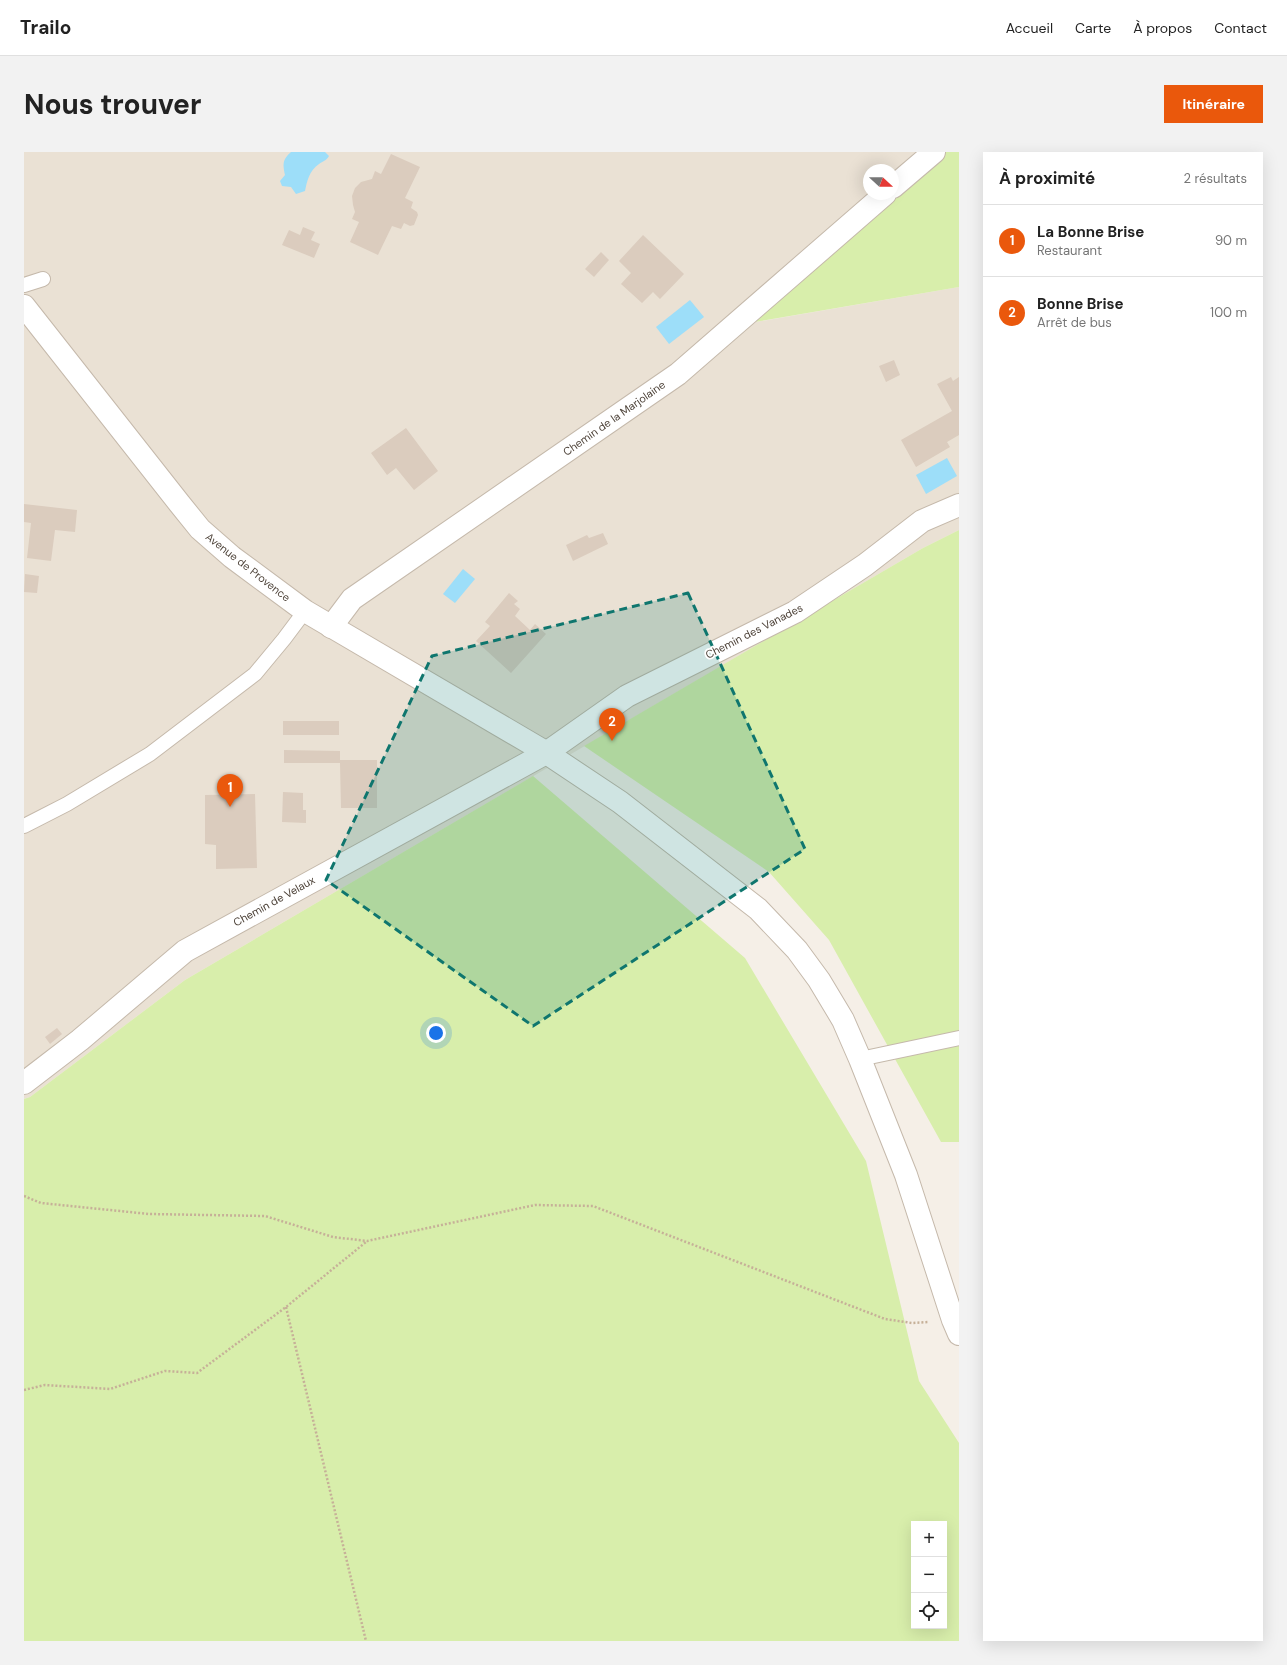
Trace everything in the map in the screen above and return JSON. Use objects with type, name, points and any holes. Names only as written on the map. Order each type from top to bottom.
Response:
[{"type":"street","points":[[899,183],[934,152]]},
{"type":"street","name":"Chemin de la Marjolaine","points":[[331,627],[352,599],[678,374],[879,200]]},
{"type":"street","name":"Avenue de Provence","points":[[24,306],[179,504],[200,529],[232,557],[306,611],[331,627],[544,751],[620,802],[758,909],[797,950],[819,980],[843,1020],[860,1059],[906,1175],[956,1328]]},
{"type":"street","name":"Chemin des Vanades","points":[[544,751],[627,696],[795,612],[865,565],[922,521],[959,505]]},
{"type":"street","name":"Chemin de Velaux","points":[[24,1082],[80,1040],[185,950],[544,751]]},
{"type":"lane","points":[[24,285],[43,279]]},
{"type":"lane","points":[[24,826],[67,804],[150,754],[255,674],[306,611]]},
{"type":"lane","points":[[860,1059],[959,1038]]},
{"type":"path","points":[[24,1196],[41,1203],[149,1214],[264,1216],[334,1237],[367,1241],[535,1205],[593,1206],[885,1319],[956,1328]]},
{"type":"path","points":[[24,1390],[46,1385],[110,1389],[165,1371],[197,1373],[286,1307],[367,1241]]},
{"type":"path","points":[[286,1307],[366,1641]]},
{"type":"highlighted area","points":[[688,593],[805,849],[533,1026],[326,880],[432,656]]},
{"type":"shaded area","points":[[24,152],[930,152],[899,181],[899,164],[863,164],[863,200],[750,323],[959,287],[959,530],[923,548],[185,980],[30,1097],[24,1099]]},
{"type":"green space","points":[[930,152],[959,152],[959,287],[749,323],[879,200],[899,200],[899,181]]},
{"type":"green space","points":[[959,530],[959,1142],[941,1142],[829,940],[769,872],[584,746],[923,548]]},
{"type":"green space","points":[[533,776],[745,958],[866,1161],[919,1381],[959,1443],[959,1641],[24,1641],[24,1099],[30,1097],[185,980]]},
{"type":"water","points":[[291,152],[325,152],[329,156],[313,170],[305,191],[296,194],[291,187],[282,186],[280,181],[285,175],[285,160]]},
{"type":"water","points":[[690,300],[704,317],[669,344],[656,327]]},
{"type":"water","points":[[947,458],[957,476],[926,494],[916,475]]},
{"type":"water","points":[[463,569],[475,579],[455,603],[443,594]]},
{"type":"building","points":[[391,154],[420,167],[405,198],[413,202],[411,208],[417,212],[418,215],[414,225],[410,226],[404,223],[401,229],[392,226],[378,255],[350,242],[359,222],[352,219],[355,212],[352,196],[355,188],[361,182],[372,179],[375,171],[381,174]]},
{"type":"building","points":[[303,227],[315,232],[311,240],[320,244],[314,258],[282,245],[289,230],[300,235]]},
{"type":"building","points":[[643,235],[684,274],[660,299],[653,292],[642,303],[621,284],[631,273],[619,261]]},
{"type":"building","points":[[601,252],[609,260],[594,277],[585,269]]},
{"type":"building","points":[[894,360],[900,375],[886,382],[879,366]]},
{"type":"building","points":[[951,377],[953,381],[959,377],[959,435],[947,442],[950,447],[916,467],[901,440],[952,411],[937,384]]},
{"type":"building","points":[[406,428],[438,471],[414,490],[396,468],[387,475],[371,453]]},
{"type":"building","points":[[24,504],[77,510],[75,532],[55,530],[51,561],[27,558],[31,523],[24,522]]},
{"type":"building","points":[[603,533],[608,544],[573,561],[566,545],[587,535],[589,538]]},
{"type":"building","points":[[25,574],[39,576],[37,593],[24,592]]},
{"type":"building","points":[[509,593],[518,601],[514,604],[520,609],[515,616],[530,630],[535,624],[546,634],[511,673],[476,641],[490,626],[485,622]]},
{"type":"building","points":[[283,721],[339,721],[339,735],[283,735]]},
{"type":"building","points":[[284,750],[340,751],[340,760],[377,760],[377,808],[341,808],[340,763],[284,763]]},
{"type":"building","points":[[283,792],[303,793],[303,810],[306,810],[306,823],[282,822]]},
{"type":"building","points":[[255,794],[257,868],[216,869],[216,845],[205,844],[205,795]]},
{"type":"building","points":[[57,1028],[62,1034],[50,1044],[45,1037]]},
{"type":"place","name":"Bonne Brise","points":[[612,741]]},
{"type":"place","name":"La Bonne Brise","points":[[230,807]]}]
